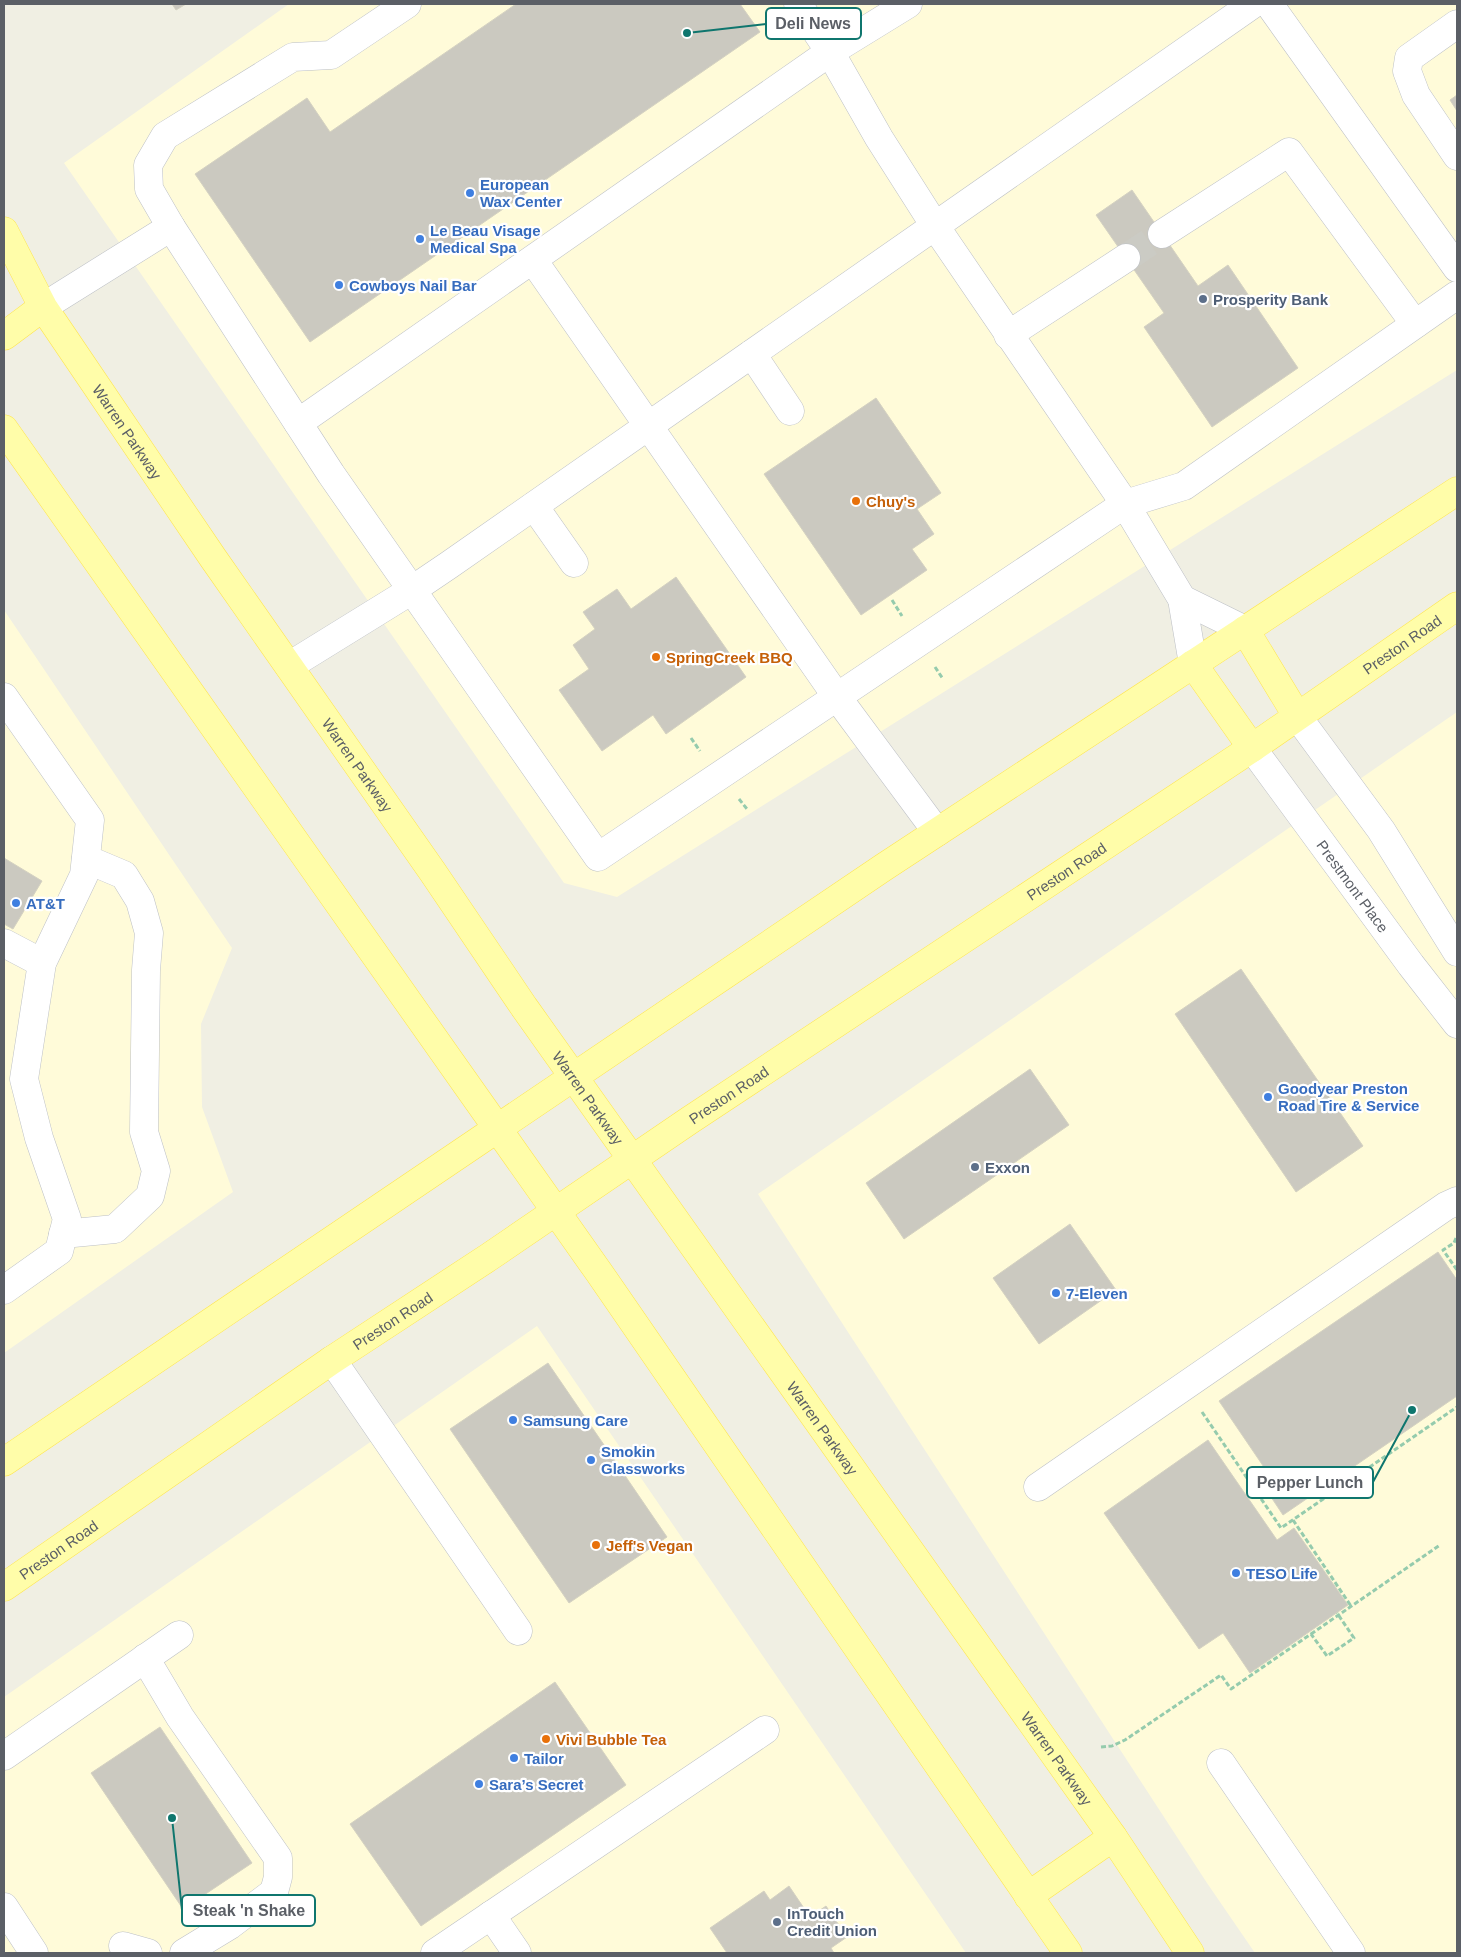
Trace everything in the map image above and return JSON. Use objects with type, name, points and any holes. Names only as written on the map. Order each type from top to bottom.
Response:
[{"type":"main road","name":"Warren Parkway","points":[[4,231],[43,307],[289,666],[573,1077],[1113,1837],[1190,1953]]},
{"type":"main road","points":[[4,336],[43,307]]},
{"type":"main road","points":[[4,428],[556,1212],[1068,1953]]},
{"type":"main road","points":[[4,1462],[937,832],[1457,492]]},
{"type":"main road","name":"Preston Road","points":[[4,1587],[332,1360],[1252,748],[1457,606]]},
{"type":"main road","points":[[1245,630],[1297,716]]},
{"type":"main road","points":[[1193,664],[1252,748]]},
{"type":"main road","points":[[1028,1896],[1113,1837]]},
{"type":"street","points":[[407,4],[331,55],[293,57],[165,136],[148,165],[149,189],[171,227],[331,474],[598,856],[1125,504],[1184,486],[1457,295]]},
{"type":"street","points":[[798,4],[830,52],[879,138],[935,226],[1125,504],[1182,600],[1193,664]]},
{"type":"street","points":[[298,423],[830,52],[908,4]]},
{"type":"street","points":[[289,666],[412,590],[649,427],[1254,4]]},
{"type":"street","points":[[1269,4],[1457,268]]},
{"type":"street","points":[[1457,24],[1409,58],[1407,71],[1416,95],[1457,156]]},
{"type":"street","points":[[1162,234],[1289,152],[1415,324]]},
{"type":"street","points":[[43,307],[171,227]]},
{"type":"street","points":[[1008,335],[1126,258]]},
{"type":"street","points":[[533,260],[837,697],[937,832]]},
{"type":"street","points":[[752,354],[790,411]]},
{"type":"street","points":[[534,506],[574,562]]},
{"type":"street","points":[[1182,600],[1245,630]]},
{"type":"street","points":[[4,697],[90,820],[84,875],[42,963],[14,1078],[67,1219],[59,1250],[4,1290]]},
{"type":"street","points":[[1297,716],[1382,830],[1457,952]]},
{"type":"street","name":"Prestmont Place","points":[[1252,748],[1411,965],[1457,1024]]},
{"type":"street","points":[[63,1234],[115,1229],[150,1196],[156,1170],[144,1132],[146,970],[149,933],[140,901],[124,875],[86,859]]},
{"type":"street","points":[[4,943],[42,963]]},
{"type":"street","points":[[1038,1487],[1457,1201]]},
{"type":"street","points":[[332,1360],[518,1631]]},
{"type":"street","points":[[4,1756],[179,1635]]},
{"type":"street","points":[[145,1658],[180,1717],[278,1858],[278,1877],[274,1892],[230,1925],[184,1953]]},
{"type":"street","points":[[435,1953],[765,1730]]},
{"type":"street","points":[[1221,1763],[1351,1953]]},
{"type":"street","points":[[4,1907],[34,1953]]},
{"type":"street","points":[[491,1915],[517,1953]]},
{"type":"path","points":[[892,600],[903,616]]},
{"type":"path","points":[[1444,1250],[1454,1243]]},
{"type":"path","points":[[1439,1244],[1457,1270]]},
{"type":"path","points":[[1198,1406],[1282,1528],[1457,1407]]},
{"type":"path","points":[[1293,1520],[1351,1606]]},
{"type":"path","points":[[1101,1748],[1112,1746],[1125,1740],[1221,1675],[1231,1690],[1337,1614],[1440,1545]]},
{"type":"path","points":[[1311,1634],[1327,1656],[1354,1638],[1337,1614]]},
{"type":"shaded area","points":[[289,4],[1457,4],[1457,370],[617,897],[564,883],[64,163]]},
{"type":"shaded area","points":[[4,610],[232,948],[201,1024],[202,1107],[233,1192],[4,1353]]},
{"type":"shaded area","points":[[1457,712],[1457,1953],[1255,1953],[1207,1883],[758,1194]]},
{"type":"shaded area","points":[[537,1326],[966,1953],[4,1953],[4,1697]]},
{"type":"building","points":[[172,4],[186,4],[176,10]]},
{"type":"building","points":[[516,4],[740,4],[760,32],[310,342],[195,174],[307,98],[330,132]]},
{"type":"building","points":[[1457,95],[1457,111],[1450,100]]},
{"type":"building","name":"Prosperity Bank","points":[[1132,190],[1198,286],[1228,265],[1298,368],[1212,427],[1144,327],[1164,313],[1096,215]]},
{"type":"building","name":"Chuy's","points":[[876,398],[941,493],[917,509],[934,534],[912,549],[927,570],[861,615],[764,474]]},
{"type":"building","name":"SpringCreek BBQ","points":[[676,577],[746,677],[666,734],[653,715],[602,751],[559,690],[589,669],[573,645],[595,629],[583,612],[617,589],[631,609]]},
{"type":"building","name":"AT&T","points":[[4,858],[42,881],[13,929],[4,924]]},
{"type":"building","points":[[1241,969],[1363,1146],[1296,1192],[1175,1014]]},
{"type":"building","points":[[1030,1069],[1069,1125],[904,1239],[866,1183]]},
{"type":"building","points":[[1070,1224],[1116,1290],[1039,1344],[993,1278]]},
{"type":"building","points":[[1438,1252],[1457,1280],[1457,1396],[1283,1515],[1265,1488],[1274,1482],[1219,1401]]},
{"type":"building","points":[[548,1363],[667,1537],[569,1603],[450,1429]]},
{"type":"building","name":"TESO Life","points":[[1208,1440],[1277,1540],[1294,1528],[1348,1605],[1250,1673],[1223,1633],[1199,1649],[1104,1513]]},
{"type":"building","points":[[555,1682],[626,1785],[421,1926],[350,1824]]},
{"type":"building","points":[[160,1727],[252,1863],[183,1909],[91,1773]]},
{"type":"building","name":"InTouch Credit Union","points":[[789,1886],[810,1917],[826,1906],[847,1937],[831,1948],[834,1953],[727,1953],[710,1928],[764,1891],[770,1900]]},
{"type":"tunnel","points":[[1126,258],[1162,234]]},
{"type":"place","name":"Deli News","points":[[687,33]]},
{"type":"place","name":"European Wax Center","points":[[470,193]]},
{"type":"place","name":"Le Beau Visage Medical Spa","points":[[420,239]]},
{"type":"place","name":"Cowboys Nail Bar","points":[[339,285]]},
{"type":"place","name":"Prosperity Bank","points":[[1203,299]]},
{"type":"place","name":"Chuy's","points":[[856,501]]},
{"type":"place","name":"SpringCreek BBQ","points":[[656,657]]},
{"type":"place","name":"AT&T","points":[[16,903]]},
{"type":"place","name":"Goodyear Preston Road Tire & Service","points":[[1268,1097]]},
{"type":"place","name":"Exxon","points":[[975,1167]]},
{"type":"place","name":"7-Eleven","points":[[1056,1293]]},
{"type":"place","name":"Pepper Lunch","points":[[1412,1410]]},
{"type":"place","name":"Samsung Care","points":[[513,1420]]},
{"type":"place","name":"Smokin Glassworks","points":[[591,1460]]},
{"type":"place","name":"Jeff's Vegan","points":[[596,1545]]},
{"type":"place","name":"TESO Life","points":[[1236,1573]]},
{"type":"place","name":"Vivi Bubble Tea","points":[[546,1739]]},
{"type":"place","name":"Tailor","points":[[514,1758]]},
{"type":"place","name":"Sara’s Secret","points":[[479,1784]]},
{"type":"place","name":"Steak 'n Shake","points":[[172,1818]]},
{"type":"place","name":"InTouch Credit Union","points":[[777,1922]]}]
